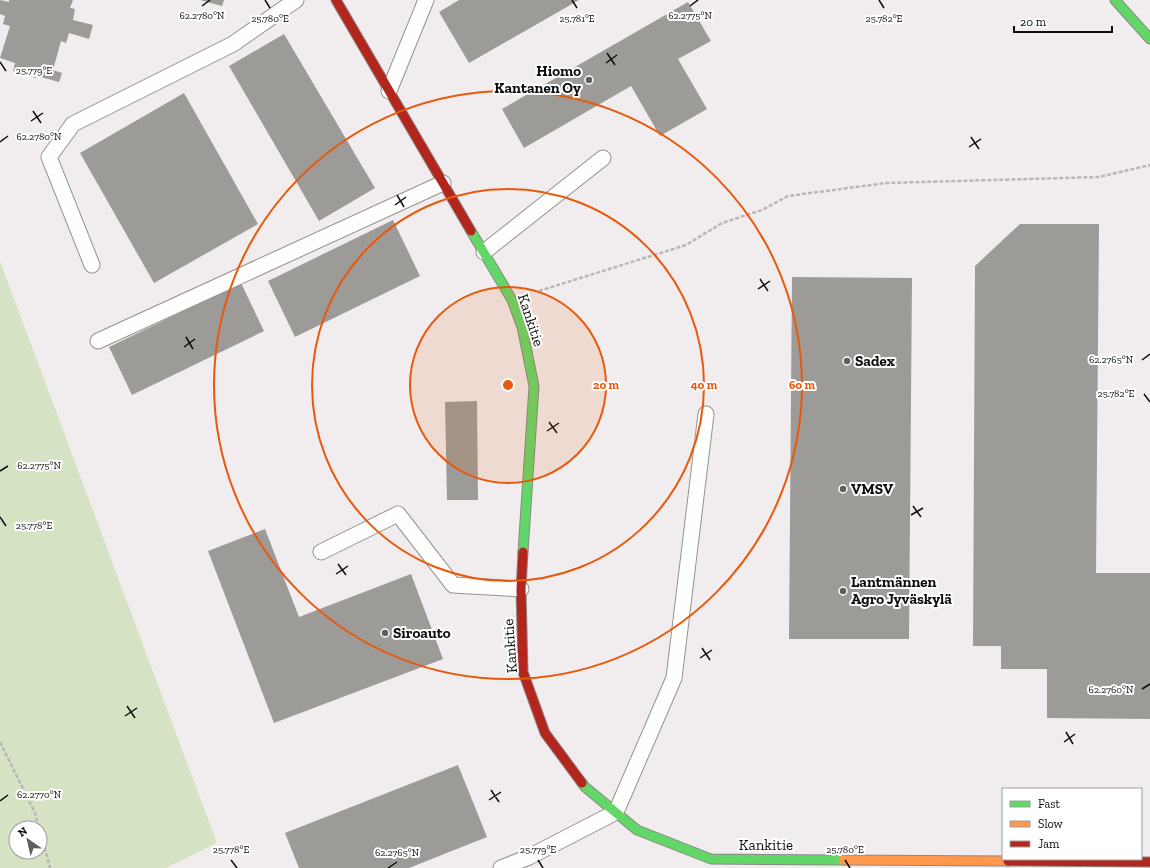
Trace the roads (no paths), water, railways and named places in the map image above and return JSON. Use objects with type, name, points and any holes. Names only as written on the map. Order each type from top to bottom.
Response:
[{"type":"street","name":"Kankitie","points":[[336,0],[512,300],[522,327],[534,386],[521,589],[523,672],[545,733],[585,787],[637,830],[711,859],[1130,865],[1150,862]]},
{"type":"street","points":[[1114,0],[1150,39]]},
{"type":"lane","points":[[92,266],[49,157],[73,124],[233,44],[296,0]]},
{"type":"lane","points":[[389,91],[426,0]]},
{"type":"lane","points":[[484,252],[603,158]]},
{"type":"lane","points":[[98,341],[443,183]]},
{"type":"lane","points":[[502,868],[529,857],[616,812],[674,678],[706,414]]},
{"type":"lane","points":[[321,552],[398,514],[453,585],[521,589]]},
{"type":"place","name":"Hiomo Kantanen Oy","points":[[589,80]]},
{"type":"place","name":"Sadex","points":[[847,361]]},
{"type":"place","name":"VMSV","points":[[843,489]]},
{"type":"place","name":"Lantmännen Agro Jyväskylä","points":[[843,591]]},
{"type":"place","name":"Siroauto","points":[[385,633]]}]
